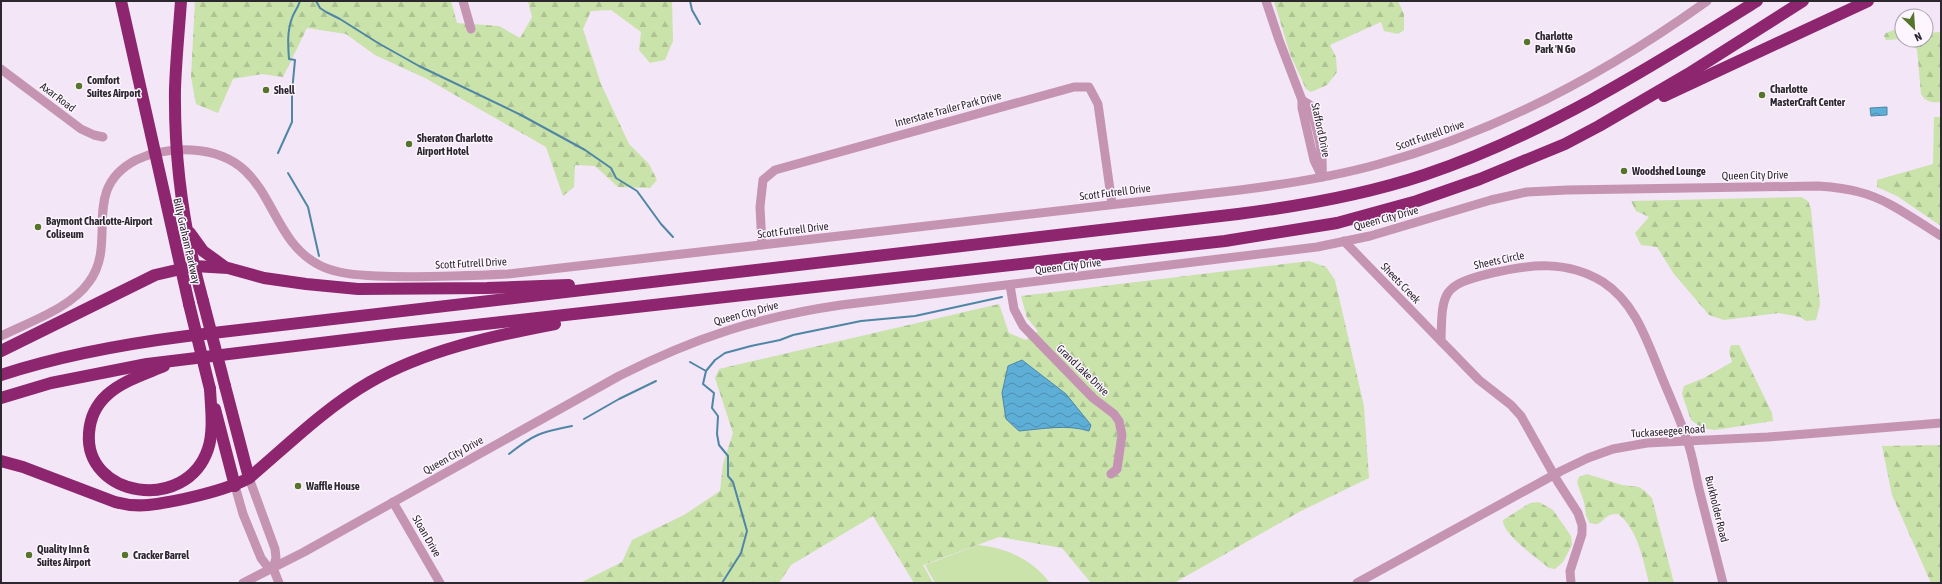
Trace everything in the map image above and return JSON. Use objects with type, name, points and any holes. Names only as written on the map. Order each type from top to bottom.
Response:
[{"type":"highway","name":"Billy Graham Parkway","points":[[121,1],[154,154],[189,304],[235,486]]},
{"type":"highway","name":"Billy Graham Parkway","points":[[181,1],[176,71],[177,150],[186,227],[203,302],[249,478]]},
{"type":"highway","points":[[1702,35],[1741,1]]},
{"type":"highway","points":[[1,375],[76,354],[152,340],[1238,214],[1328,200],[1382,187],[1448,166],[1516,138],[1590,100],[1685,47],[1757,1]]},
{"type":"highway","points":[[1600,126],[1688,74],[1803,1]]},
{"type":"highway","points":[[1,398],[51,383],[93,373],[182,360],[878,279],[1225,241],[1337,223],[1417,201],[1480,179],[1565,144],[1600,126],[1868,1]]},
{"type":"highway","points":[[186,227],[203,252],[228,268]]},
{"type":"highway","points":[[1,351],[155,275],[194,266],[228,268],[264,278],[306,284],[352,288],[392,289],[549,285],[627,285]]},
{"type":"highway","points":[[1,461],[23,467],[115,502],[127,505],[148,505],[161,503],[235,486],[249,478],[330,409],[370,382],[405,365],[459,346],[507,333],[660,305]]},
{"type":"highway","points":[[182,360],[155,370],[115,389],[96,408],[89,427],[90,448],[97,464],[107,475],[123,485],[145,491],[163,490],[174,486],[189,477],[203,460],[209,444],[211,430],[210,389]]},
{"type":"street","points":[[463,1],[471,29]]},
{"type":"street","name":"Stafford Drive","points":[[1266,1],[1302,100],[1310,105],[1323,158],[1322,178]]},
{"type":"street","name":"Scott Futrell Drive","points":[[1,336],[71,300],[88,284],[98,266],[101,254],[102,207],[106,190],[118,173],[136,160],[154,154],[177,150],[199,150],[218,155],[242,168],[262,189],[293,244],[310,260],[321,266],[340,272],[425,277],[508,274],[1240,190],[1322,178],[1380,164],[1442,145],[1503,120],[1600,69],[1707,1]]},
{"type":"street","name":"Axar Road","points":[[1,69],[81,129],[103,137]]},
{"type":"street","name":"Interstate Trailer Park Drive","points":[[762,245],[760,208],[763,180],[774,170],[1074,87],[1089,87],[1098,104],[1112,204]]},
{"type":"street","name":"Queen City Drive","points":[[243,583],[273,568],[652,359],[706,337],[764,319],[810,309],[1279,253],[1344,242],[1417,223],[1491,200],[1527,192],[1814,186],[1839,188],[1859,192],[1878,199],[1941,236]]},
{"type":"street","name":"Sheets Creek","points":[[1344,242],[1441,340]]},
{"type":"street","name":"Sheets Circle","points":[[1441,340],[1443,302],[1449,290],[1461,282],[1513,268],[1537,265],[1553,265],[1582,272],[1604,283],[1613,290],[1635,316],[1687,440]]},
{"type":"street","name":"Grand Lake Drive","points":[[1010,285],[1014,309],[1023,326],[1092,398],[1114,414],[1119,421],[1122,442],[1117,469],[1111,474]]},
{"type":"street","points":[[1441,340],[1479,380],[1511,405],[1521,416],[1554,475],[1578,513],[1582,525],[1582,534],[1570,571],[1571,583]]},
{"type":"street","name":"Tuckaseegee Road","points":[[1357,583],[1554,475],[1588,458],[1613,450],[1647,443],[1768,437],[1941,423]]},
{"type":"street","name":"Burkholder Road","points":[[1687,440],[1723,583]]},
{"type":"street","points":[[249,478],[276,555],[273,568],[279,583]]},
{"type":"street","points":[[235,486],[243,514],[260,558],[267,566],[273,568]]},
{"type":"street","name":"Sloan Drive","points":[[393,502],[440,583]]},
{"type":"green space","points":[[195,1],[451,1],[457,23],[499,26],[520,38],[532,17],[528,1],[672,1],[673,41],[665,60],[650,63],[639,50],[641,32],[611,10],[591,11],[583,29],[601,84],[629,144],[649,164],[657,180],[650,188],[618,187],[595,166],[575,165],[574,187],[563,196],[546,147],[427,79],[375,55],[346,34],[307,28],[283,77],[262,74],[233,79],[218,113],[196,104],[191,77]]},
{"type":"green space","points":[[1274,1],[1398,1],[1404,14],[1404,30],[1398,34],[1384,31],[1381,22],[1330,45],[1336,57],[1337,72],[1327,85],[1311,92],[1306,89],[1290,54]]},
{"type":"green space","points":[[1894,30],[1894,40],[1886,40],[1884,36],[1886,33]]},
{"type":"green space","points":[[1934,32],[1941,32],[1941,102],[1932,102],[1927,100],[1921,94],[1917,49],[1915,48],[1934,48]]},
{"type":"green space","points":[[1934,117],[1941,117],[1941,226],[1897,196],[1877,187],[1877,180],[1933,164]]},
{"type":"green space","points":[[1801,197],[1808,201],[1811,209],[1820,304],[1816,320],[1806,321],[1800,317],[1779,313],[1724,320],[1709,315],[1674,274],[1657,247],[1641,245],[1635,233],[1649,217],[1636,211],[1631,201]]},
{"type":"green space","points":[[1309,261],[1326,267],[1335,280],[1364,406],[1369,478],[1301,511],[1174,583],[1091,583],[1062,548],[999,537],[923,565],[933,583],[914,583],[873,516],[791,565],[779,583],[580,583],[622,562],[632,540],[684,515],[720,491],[723,464],[733,433],[715,378],[719,369],[999,304],[1009,333],[1026,340],[1038,331],[1027,318],[1021,296]]},
{"type":"green space","points":[[1731,345],[1739,345],[1772,413],[1773,421],[1715,430],[1702,428],[1691,420],[1682,394],[1684,386],[1704,378],[1732,362],[1729,352]]},
{"type":"green space","points":[[1941,445],[1941,583],[1931,583],[1892,495],[1882,446]]},
{"type":"green space","points":[[1587,474],[1622,485],[1639,487],[1652,498],[1674,583],[1649,583],[1642,555],[1635,536],[1625,520],[1618,514],[1609,515],[1598,524],[1590,523],[1586,516],[1584,502],[1577,482],[1579,477]]},
{"type":"green space","points":[[1539,502],[1553,510],[1571,536],[1572,545],[1563,562],[1555,569],[1549,568],[1521,546],[1504,526],[1503,520],[1530,503]]},
{"type":"green space","points":[[978,545],[999,549],[1018,556],[1035,567],[1050,583],[935,583],[925,565]]},
{"type":"water","points":[[1887,107],[1887,115],[1871,116],[1870,108]]},
{"type":"water","points":[[1022,360],[1066,394],[1091,425],[1089,431],[1063,427],[1019,431],[1006,419],[1002,393],[1008,366]]},
{"type":"waterway","points":[[278,153],[292,122],[292,92],[295,60],[289,59],[288,38],[290,23],[300,1]]},
{"type":"waterway","points":[[316,1],[320,8],[326,12],[419,66],[521,115],[585,150],[611,168],[616,178],[637,191],[661,224],[673,237]]},
{"type":"waterway","points":[[690,1],[692,10],[700,24]]},
{"type":"waterway","points":[[288,173],[308,207],[319,256]]},
{"type":"waterway","points":[[722,583],[741,553],[747,531],[733,482],[728,476],[728,456],[719,445],[717,434],[718,416],[712,408],[714,393],[703,384],[706,371],[715,360],[725,353],[780,340],[793,335],[861,321],[915,316],[1002,297]]},
{"type":"waterway","points":[[690,362],[706,371]]},
{"type":"waterway","points":[[584,419],[619,399],[656,381]]},
{"type":"waterway","points":[[509,454],[525,442],[538,435],[572,426]]},
{"type":"place","name":"Charlotte Park 'N Go","points":[[1527,42]]},
{"type":"place","name":"Comfort Suites Airport","points":[[79,86]]},
{"type":"place","name":"Shell","points":[[266,90]]},
{"type":"place","name":"Charlotte MasterCraft Center","points":[[1762,95]]},
{"type":"place","name":"Sheraton Charlotte Airport Hotel","points":[[409,144]]},
{"type":"place","name":"Woodshed Lounge","points":[[1624,171]]},
{"type":"place","name":"Baymont Charlotte-Airport Coliseum","points":[[38,227]]},
{"type":"place","name":"Waffle House","points":[[298,486]]},
{"type":"place","name":"Quality Inn & Suites Airport","points":[[29,555]]},
{"type":"place","name":"Cracker Barrel","points":[[125,555]]}]
